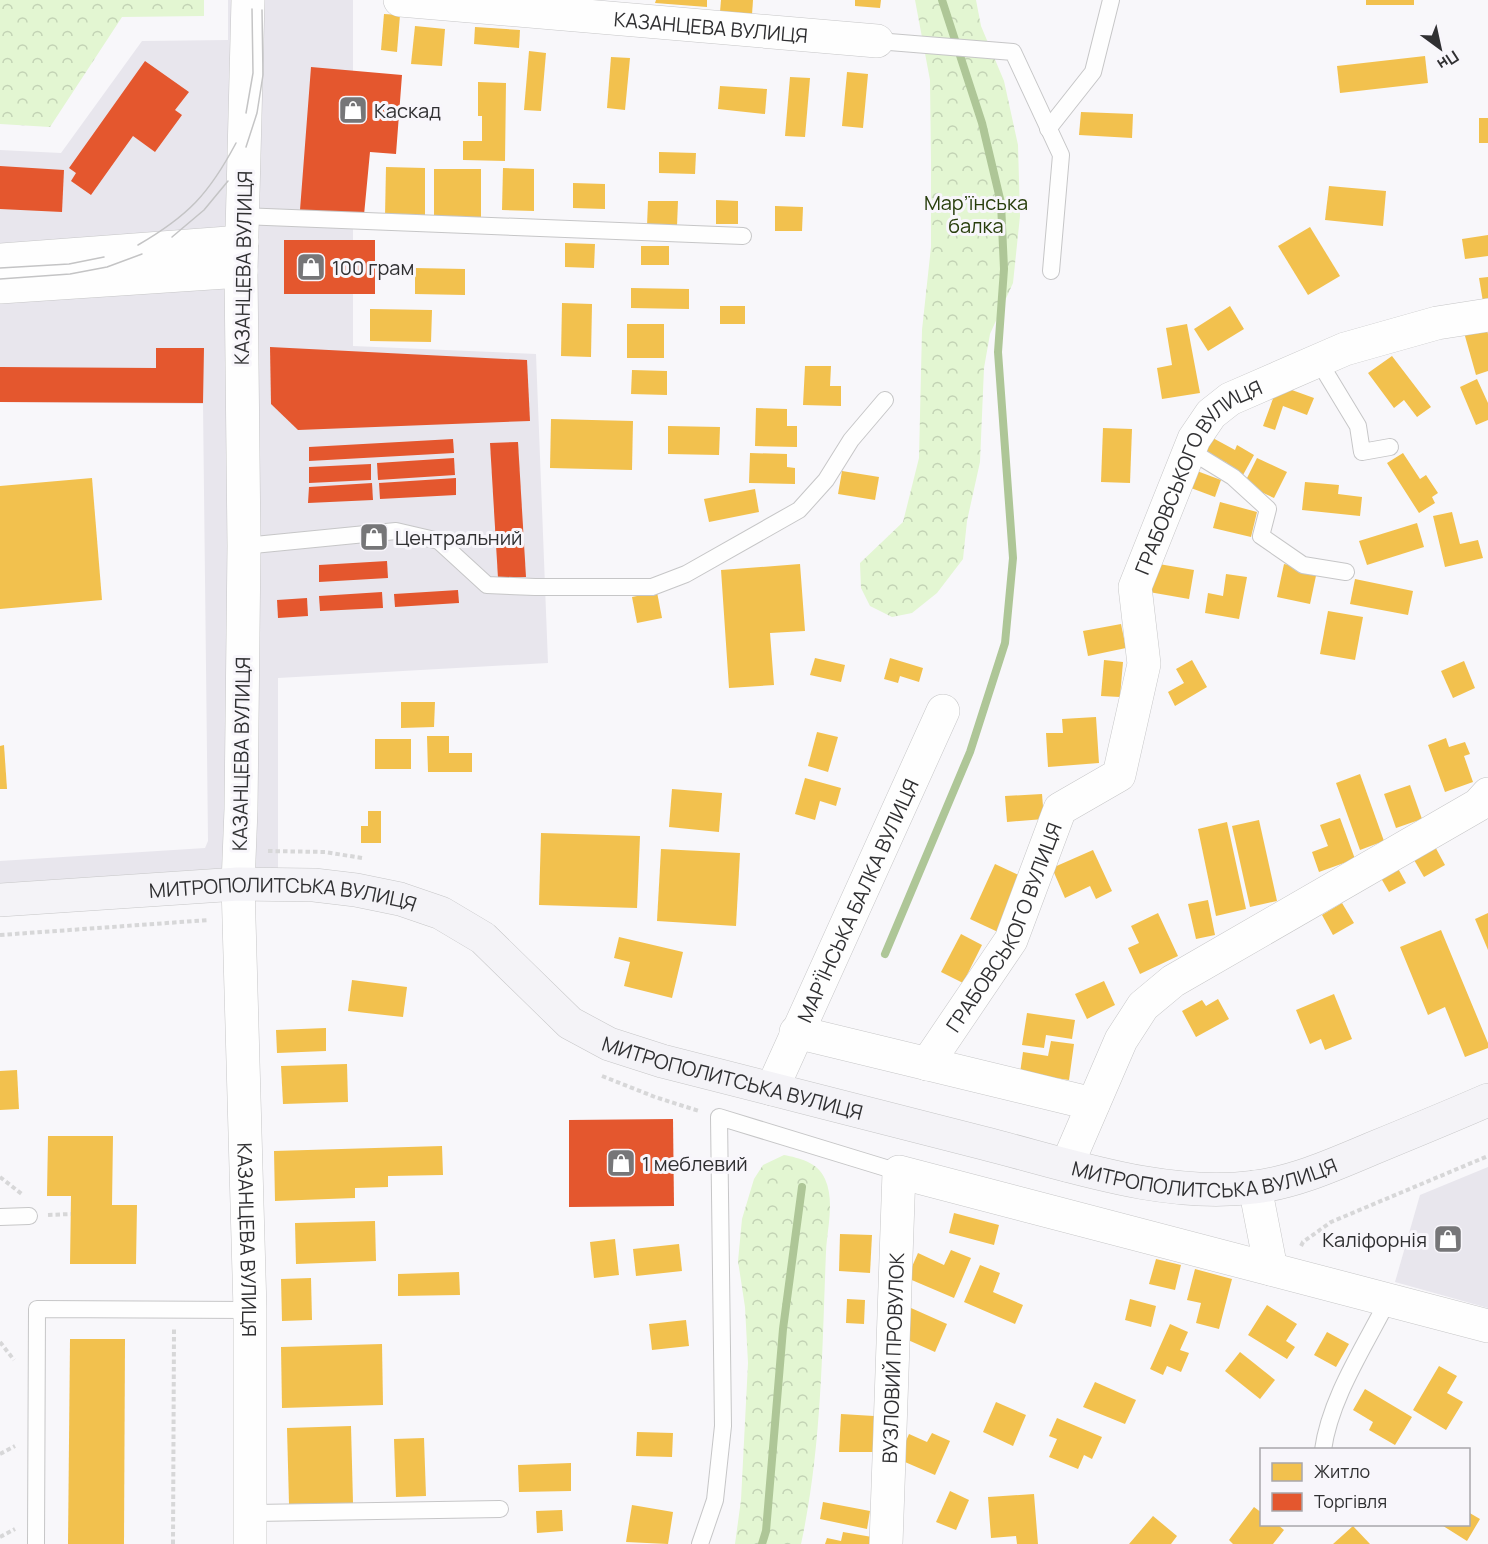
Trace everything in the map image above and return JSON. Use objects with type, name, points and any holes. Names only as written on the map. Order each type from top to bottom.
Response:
[{"type":"main road","name":"МИТРОПОЛИТСЬКА ВУЛИЦЯ","points":[[0,900],[238,884],[314,885],[356,890],[400,900],[441,913],[483,938],[570,1023],[609,1044],[662,1061],[1067,1165],[1142,1183],[1179,1189],[1217,1190],[1255,1187],[1293,1179],[1329,1167],[1488,1100]]},
{"type":"street","name":"КАЗАНЦЕВА ВУЛИЦЯ","points":[[248,0],[242,243],[244,546],[238,884],[250,1310],[249,1529]]},
{"type":"street","name":"КАЗАНЦЕВА ВУЛИЦЯ","points":[[400,0],[877,41]]},
{"type":"street","points":[[0,260],[242,243]]},
{"type":"street","points":[[0,287],[242,243]]},
{"type":"street","name":"ГРАБОВСЬКОГО ВУЛИЦЯ","points":[[927,1064],[1011,940],[1060,809],[1119,775],[1144,664],[1135,587],[1189,450],[1211,414],[1230,399],[1345,349],[1437,323],[1488,315]]},
{"type":"street","name":"МАР’ЇНСЬКА БАЛКА ВУЛИЦЯ","points":[[772,1089],[943,711]]},
{"type":"street","points":[[1067,1165],[1121,1040],[1143,1006],[1173,981],[1478,805],[1488,794]]},
{"type":"street","points":[[796,1032],[1093,1104]]},
{"type":"street","points":[[899,1172],[1488,1326]]},
{"type":"street","name":"ВУЗЛОВИЙ ПРОВУЛОК","points":[[886,1544],[899,1172]]},
{"type":"street","points":[[1255,1187],[1279,1271]]},
{"type":"lane","points":[[1048,129],[1093,72],[1111,0]]},
{"type":"lane","points":[[877,41],[1013,52],[1061,155],[1051,271]]},
{"type":"lane","points":[[242,243],[743,236]]},
{"type":"lane","points":[[1318,360],[1358,426],[1362,452],[1390,447]]},
{"type":"lane","points":[[244,546],[396,531],[439,541],[487,585],[652,587],[686,574],[799,510],[825,480],[851,440],[885,400]]},
{"type":"lane","points":[[1189,450],[1233,477],[1268,509],[1261,536],[1303,565],[1346,572]]},
{"type":"lane","points":[[700,1544],[715,1500],[723,1426],[719,1117],[899,1172]]},
{"type":"lane","points":[[0,1217],[29,1215]]},
{"type":"lane","points":[[1323,1448],[1326,1427],[1344,1386],[1388,1300]]},
{"type":"lane","points":[[36,1544],[37,1309],[250,1310]]},
{"type":"lane","points":[[249,1529],[500,1509]]},
{"type":"path","points":[[239,852],[285,850],[326,852],[370,860]]},
{"type":"path","points":[[0,935],[216,920]]},
{"type":"path","points":[[601,1075],[655,1097],[719,1117]]},
{"type":"path","points":[[1279,1271],[1303,1242],[1331,1222],[1488,1156]]},
{"type":"path","points":[[173,1544],[174,1309]]},
{"type":"shaded area","name":"Центральний","points":[[228,0],[353,0],[353,346],[536,354],[548,663],[278,678],[278,870],[0,886],[0,861],[205,848],[208,841],[203,404],[0,402],[0,150],[61,153],[142,41],[228,40]]},
{"type":"shaded area","name":"Каліфорнія","points":[[1488,1167],[1488,1308],[1395,1282],[1420,1195]]},
{"type":"green space","points":[[0,0],[204,0],[204,16],[122,17],[50,127],[0,124]]},
{"type":"green space","name":"Мар’їнська балка","points":[[915,0],[976,0],[981,26],[1004,81],[1018,145],[1020,216],[1013,283],[990,334],[984,368],[980,462],[967,521],[963,559],[937,593],[912,613],[892,617],[870,606],[861,588],[860,563],[903,522],[919,458],[922,330],[931,247],[931,161],[930,80]]},
{"type":"green space","points":[[784,1155],[802,1159],[818,1168],[825,1179],[830,1196],[820,1398],[813,1472],[801,1544],[735,1544],[741,1500],[748,1363],[745,1307],[738,1261],[742,1219],[754,1179],[763,1165]]},
{"type":"building: Житло","points":[[656,0],[707,0],[707,7],[655,3]]},
{"type":"building: Житло","points":[[721,0],[753,0],[752,15],[720,12]]},
{"type":"building: Житло","points":[[855,0],[881,0],[880,8],[855,6]]},
{"type":"building: Житло","points":[[1366,0],[1414,0],[1414,5],[1366,5]]},
{"type":"building: Житло","points":[[384,14],[400,15],[397,52],[381,50]]},
{"type":"building: Житло","points":[[415,26],[445,29],[442,66],[411,64]]},
{"type":"building: Житло","points":[[475,27],[520,30],[519,48],[474,44]]},
{"type":"building: Житло","points":[[529,51],[546,53],[541,111],[524,110]]},
{"type":"building: Житло","points":[[1425,56],[1428,83],[1340,93],[1337,66]]},
{"type":"building: Житло","points":[[611,57],[630,58],[625,110],[607,108]]},
{"type":"building: Житло","points":[[847,72],[868,74],[863,128],[842,126]]},
{"type":"building: Житло","points":[[790,77],[810,78],[805,137],[785,136]]},
{"type":"building: Житло","points":[[478,82],[506,83],[505,161],[463,160],[463,141],[482,141],[482,116],[478,116]]},
{"type":"building: Житло","points":[[720,86],[767,89],[765,114],[718,109]]},
{"type":"building: Житло","points":[[1081,112],[1133,114],[1132,138],[1079,135]]},
{"type":"building: Житло","points":[[1479,118],[1488,118],[1488,143],[1479,143]]},
{"type":"building: Житло","points":[[659,152],[696,153],[695,174],[659,173]]},
{"type":"building: Житло","points":[[386,167],[425,168],[425,217],[385,216]]},
{"type":"building: Житло","points":[[503,168],[534,169],[534,211],[502,210]]},
{"type":"building: Житло","points":[[434,169],[481,169],[481,220],[434,220]]},
{"type":"building: Житло","points":[[573,183],[605,184],[605,209],[573,208]]},
{"type":"building: Житло","points":[[1329,186],[1386,191],[1383,226],[1325,220]]},
{"type":"building: Житло","points":[[716,200],[738,201],[738,224],[716,224]]},
{"type":"building: Житло","points":[[648,201],[678,201],[677,226],[647,226]]},
{"type":"building: Житло","points":[[775,206],[803,207],[802,231],[775,231]]},
{"type":"building: Житло","points":[[1310,227],[1340,276],[1308,295],[1278,246]]},
{"type":"building: Житло","points":[[1488,235],[1488,256],[1465,259],[1462,239]]},
{"type":"building: Житло","points":[[565,243],[595,244],[594,268],[565,267]]},
{"type":"building: Житло","points":[[641,246],[669,246],[669,265],[641,265]]},
{"type":"building: Житло","points":[[415,268],[465,269],[465,295],[415,294]]},
{"type":"building: Житло","points":[[1488,277],[1488,301],[1483,302],[1479,278]]},
{"type":"building: Житло","points":[[631,288],[689,289],[689,309],[631,308]]},
{"type":"building: Житло","points":[[562,303],[592,304],[591,357],[561,356]]},
{"type":"building: Житло","points":[[720,306],[745,306],[745,324],[720,324]]},
{"type":"building: Житло","points":[[1230,306],[1244,329],[1208,351],[1194,329]]},
{"type":"building: Житло","points":[[370,309],[432,310],[431,342],[370,341]]},
{"type":"building: Житло","points":[[1485,322],[1488,334],[1488,371],[1476,375],[1463,329]]},
{"type":"building: Житло","points":[[627,324],[664,324],[664,358],[627,358]]},
{"type":"building: Житло","points":[[1187,324],[1200,393],[1162,399],[1157,368],[1172,365],[1166,328]]},
{"type":"building: Житло","points":[[1392,356],[1431,407],[1417,417],[1404,400],[1394,408],[1368,373]]},
{"type":"building: Житло","points":[[805,366],[831,366],[830,386],[841,386],[841,406],[803,405]]},
{"type":"building: Житло","points":[[632,370],[667,371],[667,395],[631,394]]},
{"type":"building: Житло","points":[[1477,379],[1488,403],[1488,420],[1476,425],[1460,387]]},
{"type":"building: Житло","points":[[1278,385],[1314,398],[1307,415],[1283,406],[1275,430],[1263,426]]},
{"type":"building: Житло","points":[[756,408],[787,409],[787,426],[797,426],[797,447],[755,446]]},
{"type":"building: Житло","points":[[551,419],[633,421],[632,470],[550,468]]},
{"type":"building: Житло","points":[[668,426],[720,427],[719,455],[668,454]]},
{"type":"building: Житло","points":[[1103,428],[1132,429],[1130,483],[1101,482]]},
{"type":"building: Житло","points":[[1211,437],[1235,450],[1237,445],[1254,455],[1243,475],[1226,465],[1227,463],[1203,451]]},
{"type":"building: Житло","points":[[750,453],[787,454],[787,467],[795,468],[795,484],[749,483]]},
{"type":"building: Житло","points":[[1403,453],[1420,479],[1426,475],[1438,493],[1432,497],[1435,503],[1419,513],[1387,463]]},
{"type":"building: Житло","points":[[1257,458],[1287,472],[1274,498],[1244,484]]},
{"type":"building: Житло","points":[[842,471],[879,477],[875,500],[838,494]]},
{"type":"building: Житло","points":[[1197,471],[1221,480],[1215,497],[1191,488]]},
{"type":"building: Житло","points":[[92,478],[102,600],[0,609],[0,486]]},
{"type":"building: Житло","points":[[1305,482],[1339,485],[1338,494],[1362,497],[1360,516],[1302,510]]},
{"type":"building: Житло","points":[[755,489],[759,512],[709,522],[704,499]]},
{"type":"building: Житло","points":[[1220,502],[1257,512],[1251,537],[1213,528]]},
{"type":"building: Житло","points":[[1452,512],[1460,544],[1478,540],[1483,558],[1445,567],[1433,516]]},
{"type":"building: Житло","points":[[1417,523],[1424,547],[1367,565],[1359,541]]},
{"type":"building: Житло","points":[[1153,563],[1194,570],[1189,599],[1149,592]]},
{"type":"building: Житло","points":[[800,564],[805,631],[770,633],[774,685],[729,688],[721,570]]},
{"type":"building: Житло","points":[[1284,564],[1317,571],[1310,604],[1277,597]]},
{"type":"building: Житло","points":[[1226,574],[1247,577],[1239,619],[1205,613],[1208,593],[1223,596]]},
{"type":"building: Житло","points":[[1355,579],[1413,591],[1408,615],[1350,604]]},
{"type":"building: Житло","points":[[657,592],[662,618],[637,623],[632,597]]},
{"type":"building: Житло","points":[[1328,611],[1363,617],[1355,660],[1320,654]]},
{"type":"building: Житло","points":[[1121,624],[1126,648],[1088,656],[1083,631]]},
{"type":"building: Житло","points":[[815,658],[845,665],[841,682],[810,675]]},
{"type":"building: Житло","points":[[890,658],[923,668],[919,682],[900,676],[898,683],[884,679]]},
{"type":"building: Житло","points":[[1104,660],[1123,662],[1120,697],[1101,696]]},
{"type":"building: Житло","points":[[1192,660],[1207,687],[1175,706],[1168,692],[1184,683],[1176,669]]},
{"type":"building: Житло","points":[[1464,661],[1475,688],[1453,698],[1441,671]]},
{"type":"building: Житло","points":[[401,702],[435,702],[434,727],[401,728]]},
{"type":"building: Житло","points":[[1096,717],[1099,763],[1048,767],[1046,733],[1063,733],[1062,719]]},
{"type":"building: Житло","points":[[817,732],[838,737],[828,772],[808,766]]},
{"type":"building: Житло","points":[[427,736],[449,736],[449,753],[472,753],[472,772],[428,772]]},
{"type":"building: Житло","points":[[1446,738],[1449,747],[1465,742],[1470,754],[1464,756],[1473,782],[1445,792],[1428,745]]},
{"type":"building: Житло","points":[[375,739],[411,739],[411,769],[375,769]]},
{"type":"building: Житло","points":[[4,745],[7,789],[0,789],[0,746]]},
{"type":"building: Житло","points":[[1360,774],[1384,841],[1360,850],[1336,783]]},
{"type":"building: Житло","points":[[805,778],[841,788],[836,806],[820,801],[815,820],[795,814]]},
{"type":"building: Житло","points":[[1410,785],[1422,819],[1396,828],[1384,794]]},
{"type":"building: Житло","points":[[672,789],[722,793],[719,832],[669,827]]},
{"type":"building: Житло","points":[[1042,794],[1044,819],[1007,822],[1005,796]]},
{"type":"building: Житло","points":[[368,811],[381,811],[381,843],[361,843],[361,826],[368,826]]},
{"type":"building: Житло","points":[[1340,818],[1355,859],[1319,872],[1312,852],[1328,846],[1320,825]]},
{"type":"building: Житло","points":[[1259,820],[1277,901],[1250,907],[1232,826]]},
{"type":"building: Житло","points":[[1227,822],[1246,909],[1216,916],[1198,829]]},
{"type":"building: Житло","points":[[541,833],[640,836],[637,908],[539,905]]},
{"type":"building: Житло","points":[[1432,841],[1445,865],[1424,877],[1410,853]]},
{"type":"building: Житло","points":[[661,849],[740,853],[736,926],[657,921]]},
{"type":"building: Житло","points":[[1093,850],[1112,891],[1096,899],[1090,886],[1065,898],[1052,868]]},
{"type":"building: Житло","points":[[1395,863],[1406,883],[1389,892],[1378,873]]},
{"type":"building: Житло","points":[[995,864],[1023,877],[998,932],[970,919]]},
{"type":"building: Житло","points":[[1208,900],[1215,935],[1196,939],[1188,904]]},
{"type":"building: Житло","points":[[1342,903],[1354,923],[1333,935],[1322,915]]},
{"type":"building: Житло","points":[[1158,913],[1178,956],[1140,974],[1128,948],[1139,943],[1131,926]]},
{"type":"building: Житло","points":[[1488,913],[1488,950],[1475,919]]},
{"type":"building: Житло","points":[[1441,930],[1488,1043],[1488,1048],[1465,1057],[1445,1007],[1428,1015],[1400,947]]},
{"type":"building: Житло","points":[[961,934],[982,945],[963,983],[941,972]]},
{"type":"building: Житло","points":[[619,937],[683,952],[672,998],[624,986],[630,962],[614,958]]},
{"type":"building: Житло","points":[[352,980],[407,987],[403,1017],[348,1011]]},
{"type":"building: Житло","points":[[1104,981],[1115,1005],[1087,1019],[1075,994]]},
{"type":"building: Житло","points":[[1334,994],[1352,1039],[1325,1050],[1321,1039],[1310,1044],[1296,1010]]},
{"type":"building: Житло","points":[[1218,999],[1229,1019],[1196,1037],[1182,1011],[1202,1000],[1206,1006]]},
{"type":"building: Житло","points":[[1027,1013],[1075,1020],[1072,1039],[1046,1035],[1044,1048],[1022,1045]]},
{"type":"building: Житло","points":[[326,1028],[326,1051],[277,1053],[276,1030]]},
{"type":"building: Житло","points":[[1051,1041],[1074,1044],[1069,1080],[1020,1073],[1023,1052],[1048,1056]]},
{"type":"building: Житло","points":[[347,1064],[348,1102],[283,1104],[281,1066]]},
{"type":"building: Житло","points":[[17,1070],[19,1109],[0,1110],[0,1071]]},
{"type":"building: Житло","points":[[48,1136],[113,1136],[112,1205],[137,1205],[136,1264],[70,1264],[71,1196],[47,1196]]},
{"type":"building: Житло","points":[[442,1146],[443,1175],[388,1176],[388,1187],[355,1188],[355,1198],[275,1201],[274,1151]]},
{"type":"building: Житло","points":[[954,1213],[999,1225],[994,1245],[949,1233]]},
{"type":"building: Житло","points":[[375,1221],[376,1261],[296,1264],[295,1223]]},
{"type":"building: Житло","points":[[840,1234],[872,1235],[870,1273],[839,1271]]},
{"type":"building: Житло","points":[[615,1239],[619,1275],[594,1278],[590,1242]]},
{"type":"building: Житло","points":[[679,1244],[682,1271],[636,1276],[633,1249]]},
{"type":"building: Житло","points":[[951,1250],[971,1258],[954,1298],[907,1278],[918,1253],[944,1265]]},
{"type":"building: Житло","points":[[1156,1259],[1181,1265],[1175,1290],[1149,1284]]},
{"type":"building: Житло","points":[[980,1265],[1000,1273],[993,1292],[1023,1305],[1015,1324],[964,1302]]},
{"type":"building: Житло","points":[[1195,1269],[1232,1279],[1219,1329],[1196,1323],[1201,1303],[1187,1300]]},
{"type":"building: Житло","points":[[459,1272],[460,1295],[398,1296],[398,1274]]},
{"type":"building: Житло","points":[[311,1278],[312,1320],[282,1321],[281,1279]]},
{"type":"building: Житло","points":[[847,1299],[865,1300],[864,1324],[846,1323]]},
{"type":"building: Житло","points":[[1130,1299],[1156,1306],[1151,1327],[1125,1320]]},
{"type":"building: Житло","points":[[1267,1305],[1297,1324],[1286,1341],[1295,1347],[1287,1359],[1248,1335]]},
{"type":"building: Житло","points":[[911,1308],[947,1324],[935,1352],[899,1336]]},
{"type":"building: Житло","points":[[686,1320],[689,1346],[652,1350],[649,1324]]},
{"type":"building: Житло","points":[[1170,1324],[1188,1332],[1180,1350],[1189,1353],[1181,1372],[1167,1366],[1163,1375],[1150,1369]]},
{"type":"building: Житло","points":[[1327,1332],[1349,1344],[1336,1367],[1314,1355]]},
{"type":"building: Житло","points":[[70,1339],[125,1339],[124,1544],[68,1544]]},
{"type":"building: Житло","points":[[382,1344],[383,1405],[282,1408],[281,1347]]},
{"type":"building: Житло","points":[[1240,1352],[1275,1380],[1260,1399],[1225,1371]]},
{"type":"building: Житло","points":[[1439,1366],[1457,1376],[1447,1393],[1463,1402],[1446,1430],[1413,1410]]},
{"type":"building: Житло","points":[[1095,1382],[1136,1400],[1125,1424],[1083,1407]]},
{"type":"building: Житло","points":[[1365,1389],[1412,1417],[1395,1445],[1369,1430],[1373,1422],[1353,1410]]},
{"type":"building: Житло","points":[[996,1402],[1026,1415],[1013,1446],[983,1432]]},
{"type":"building: Житло","points":[[841,1414],[874,1416],[873,1452],[839,1452]]},
{"type":"building: Житло","points":[[1057,1418],[1102,1437],[1092,1459],[1084,1455],[1078,1469],[1049,1457],[1057,1439],[1049,1436]]},
{"type":"building: Житло","points":[[351,1426],[353,1503],[289,1504],[287,1428]]},
{"type":"building: Житло","points":[[637,1432],[673,1433],[672,1457],[636,1456]]},
{"type":"building: Житло","points":[[932,1433],[950,1441],[935,1475],[898,1459],[909,1434],[927,1442]]},
{"type":"building: Житло","points":[[424,1438],[426,1496],[396,1497],[394,1439]]},
{"type":"building: Житло","points":[[571,1463],[571,1491],[519,1492],[518,1465]]},
{"type":"building: Житло","points":[[950,1491],[969,1500],[956,1530],[936,1522]]},
{"type":"building: Житло","points":[[1034,1494],[1038,1544],[1017,1544],[1016,1536],[991,1538],[988,1497]]},
{"type":"building: Житло","points":[[823,1502],[870,1511],[867,1529],[820,1519]]},
{"type":"building: Житло","points":[[632,1505],[673,1512],[668,1544],[626,1542]]},
{"type":"building: Житло","points":[[1254,1507],[1260,1512],[1260,1526],[1279,1526],[1284,1530],[1273,1544],[1233,1544],[1229,1540]]},
{"type":"building: Житло","points":[[562,1510],[563,1531],[537,1533],[536,1511]]},
{"type":"building: Житло","points":[[1470,1513],[1480,1519],[1467,1541],[1443,1526],[1470,1526]]},
{"type":"building: Житло","points":[[1153,1516],[1177,1536],[1171,1544],[1129,1544]]},
{"type":"building: Житло","points":[[1353,1526],[1370,1544],[1333,1544]]},
{"type":"building: Житло","points":[[843,1532],[872,1537],[871,1544],[825,1544],[827,1538],[841,1541]]},
{"type":"building: Торгівля","points":[[145,61],[189,92],[175,110],[182,115],[155,152],[133,136],[91,195],[71,181],[76,173],[69,168]]},
{"type":"building: Торгівля","points":[[311,67],[402,75],[396,154],[370,152],[364,215],[300,210]]},
{"type":"building: Торгівля","points":[[0,166],[64,170],[62,212],[0,209]]},
{"type":"building: Торгівля","points":[[284,240],[375,240],[375,294],[284,294]]},
{"type":"building: Торгівля","points":[[270,347],[527,360],[530,421],[298,430],[271,404]]},
{"type":"building: Торгівля","points":[[156,348],[204,348],[203,403],[0,402],[0,367],[156,368]]},
{"type":"building: Торгівля","points":[[453,439],[454,453],[309,461],[309,447]]},
{"type":"building: Торгівля","points":[[518,442],[526,577],[498,578],[490,443]]},
{"type":"building: Торгівля","points":[[454,458],[455,475],[378,480],[377,463]]},
{"type":"building: Торгівля","points":[[371,464],[371,480],[309,483],[309,467]]},
{"type":"building: Торгівля","points":[[456,478],[456,495],[380,499],[379,483]]},
{"type":"building: Торгівля","points":[[372,483],[373,500],[308,503],[309,487]]},
{"type":"building: Торгівля","points":[[387,561],[388,578],[319,582],[319,565]]},
{"type":"building: Торгівля","points":[[458,590],[459,603],[395,607],[394,594]]},
{"type":"building: Торгівля","points":[[382,592],[383,608],[320,611],[319,596]]},
{"type":"building: Торгівля","points":[[307,598],[308,616],[278,618],[277,600]]},
{"type":"building: Торгівля","points":[[673,1119],[674,1206],[569,1207],[569,1120]]},
{"type":"waterway","points":[[885,954],[970,752],[1005,643],[1013,558],[998,352],[1004,269],[1001,203],[982,123],[942,0]]},
{"type":"waterway","points":[[762,1544],[766,1531],[783,1329],[802,1187]]},
{"type":"tram line","points":[[246,113],[253,73],[252,9]]},
{"type":"tram line","points":[[246,147],[257,113],[263,75],[262,10]]},
{"type":"tram line","points":[[138,245],[171,224],[196,202],[216,176],[236,143]]},
{"type":"tram line","points":[[172,237],[204,210],[228,181]]},
{"type":"tram line","points":[[0,279],[70,274],[107,267],[142,254]]},
{"type":"tram line","points":[[0,268],[69,264],[104,257]]},
{"type":"place","name":"Каскад","points":[[353,110]]},
{"type":"place","name":"100 грам","points":[[311,267]]},
{"type":"place","name":"Центральний","points":[[374,537]]},
{"type":"place","name":"1 меблевий","points":[[621,1163]]},
{"type":"place","name":"Каліфорнія","points":[[1448,1239]]}]
